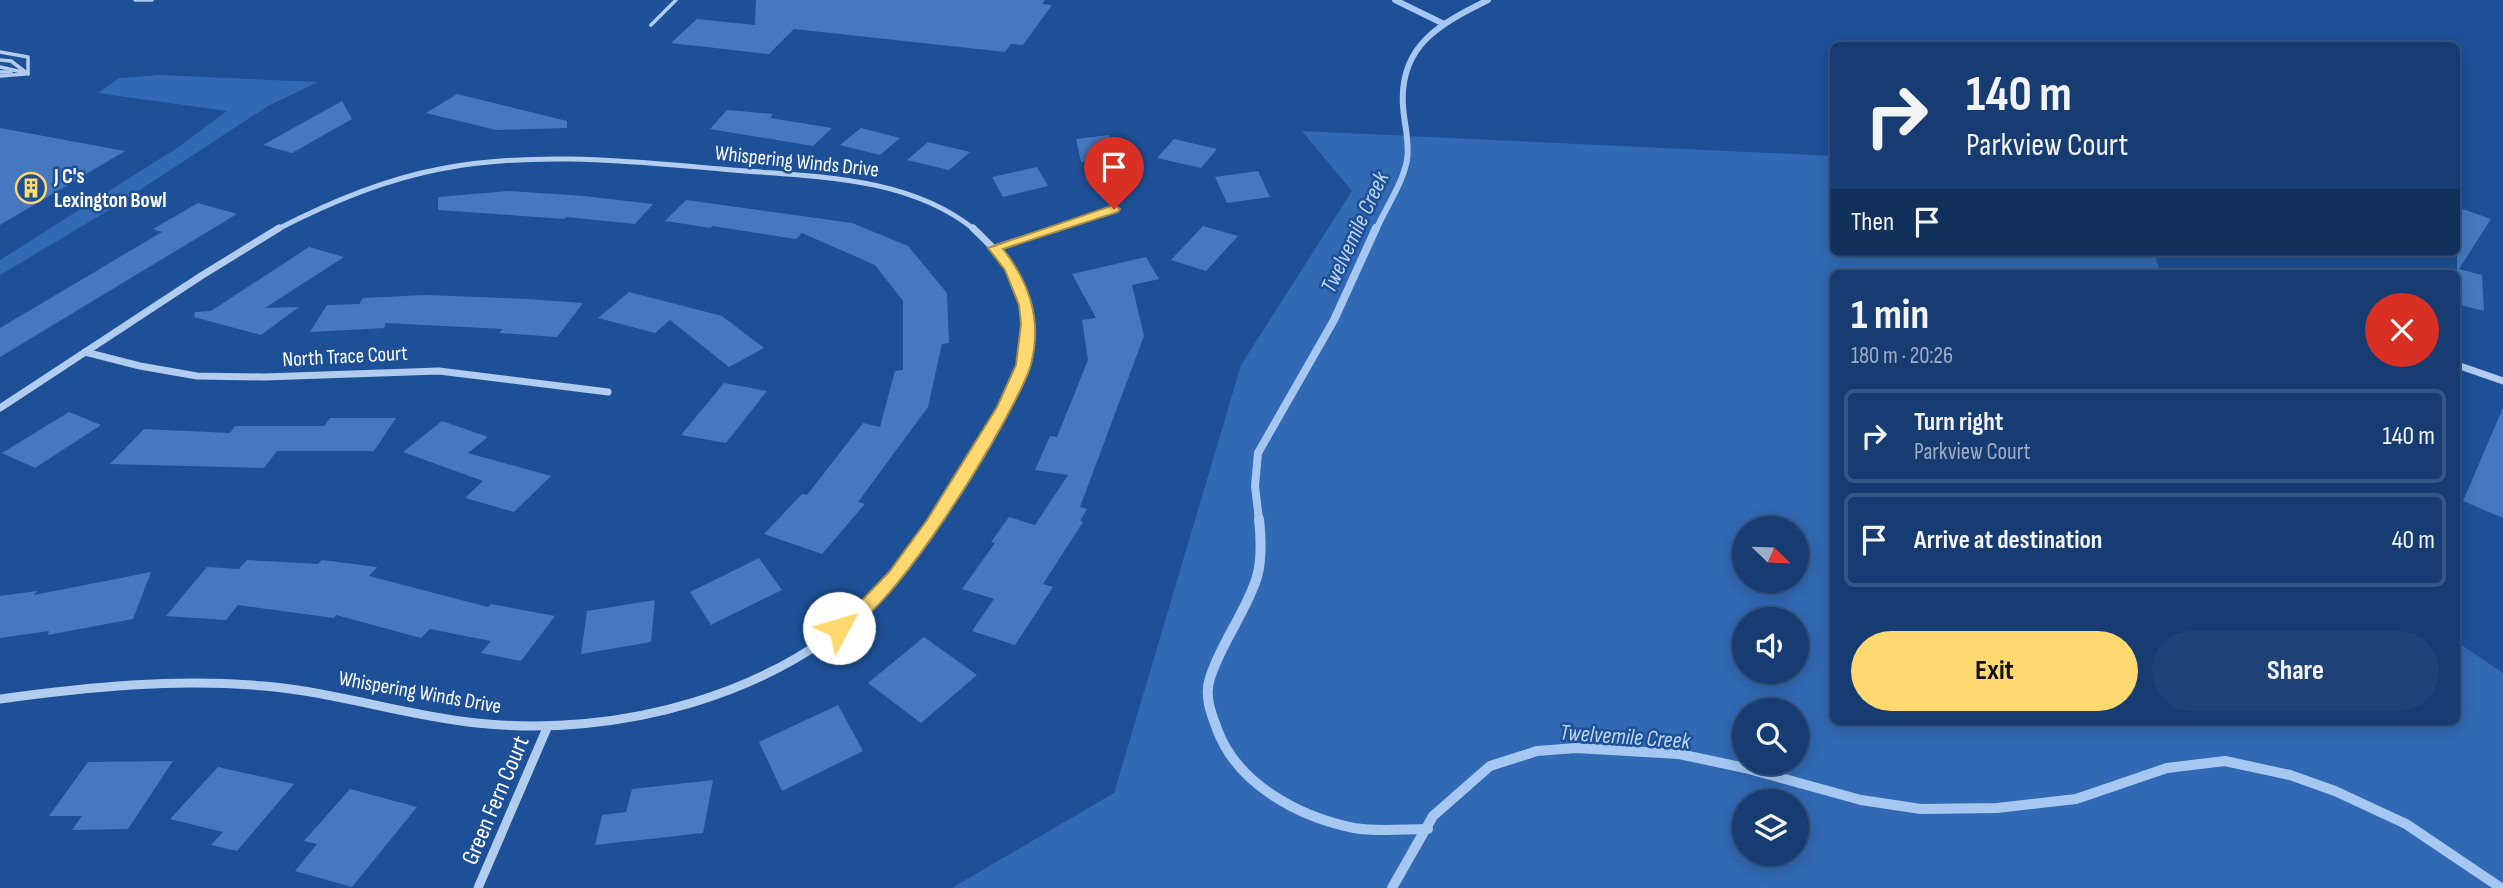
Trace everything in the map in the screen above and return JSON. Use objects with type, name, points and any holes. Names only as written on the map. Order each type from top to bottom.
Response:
[{"type":"street","name":"Whispering Winds Drive","points":[[0,408],[238,251],[290,220],[392,180],[485,162],[576,160],[840,178],[891,189],[936,205],[972,226],[995,248],[1012,269],[1026,305],[1028,324],[1023,365],[1004,407],[964,475],[896,576],[871,602],[805,651],[765,673],[681,707],[594,725],[547,728],[473,722],[331,694],[256,685],[175,683],[102,686],[0,699]]},
{"type":"street","points":[[995,248],[1114,209]]},
{"type":"street","name":"North Trace Court","points":[[85,352],[140,366],[197,376],[264,377],[439,370],[608,391]]},
{"type":"street","points":[[2460,366],[2503,381]]},
{"type":"street","name":"Green Fern Court","points":[[478,888],[547,728]]},
{"type":"lane","points":[[135,0],[152,0]]},
{"type":"lane","points":[[651,25],[676,0]]},
{"type":"lane","points":[[0,52],[28,57],[29,74]]},
{"type":"lane","points":[[0,60],[11,61],[29,74]]},
{"type":"lane","points":[[0,73],[29,74]]},
{"type":"lane","points":[[0,73],[29,74]]},
{"type":"shaded area","points":[[159,75],[318,82],[268,106],[111,209],[0,275],[0,260],[177,148],[227,111],[98,93],[119,78]]},
{"type":"shaded area","points":[[1302,131],[1830,156],[1830,256],[2156,256],[2159,270],[1830,270],[1830,725],[2460,725],[2460,644],[2503,673],[2503,888],[952,888],[1114,793],[1241,365],[1352,191]]},
{"type":"building","points":[[756,0],[1045,0],[1042,4],[1052,5],[1023,45],[1011,44],[1005,52],[794,29],[769,54],[671,43],[697,19],[755,25]]},
{"type":"building","points":[[457,94],[567,121],[567,128],[496,130],[426,113]]},
{"type":"building","points":[[342,101],[352,119],[292,153],[263,145]]},
{"type":"building","points":[[727,110],[773,114],[770,118],[832,128],[813,146],[710,129]]},
{"type":"building","name":"J C's Lexington Bowl","points":[[0,128],[125,151],[0,225]]},
{"type":"building","points":[[861,128],[900,138],[880,155],[840,145]]},
{"type":"building","points":[[1109,135],[1115,158],[1081,162],[1076,139]]},
{"type":"building","points":[[1174,139],[1217,149],[1201,168],[1157,158]]},
{"type":"building","points":[[928,142],[970,152],[949,170],[907,160]]},
{"type":"building","points":[[1037,167],[1048,186],[1003,197],[992,177]]},
{"type":"building","points":[[1258,171],[1270,197],[1227,203],[1215,177]]},
{"type":"building","points":[[509,191],[653,204],[635,224],[438,210],[438,197]]},
{"type":"building","points":[[686,200],[852,223],[908,246],[947,293],[949,343],[942,344],[928,407],[858,502],[865,504],[822,554],[764,534],[802,494],[807,495],[863,423],[880,427],[895,371],[903,370],[903,301],[875,265],[802,233],[796,239],[665,221]]},
{"type":"building","points":[[198,203],[237,214],[0,357],[0,328],[162,232],[153,229]]},
{"type":"building","points":[[2460,208],[2491,219],[2459,269],[2482,275],[2484,311],[2460,305],[2460,270],[2457,270],[2457,256],[2460,256]]},
{"type":"building","points":[[1203,226],[1238,236],[1206,271],[1171,260]]},
{"type":"building","points":[[309,247],[344,257],[265,308],[299,307],[261,335],[194,317],[195,312],[211,311]]},
{"type":"building","points":[[1146,257],[1159,279],[1132,285],[1144,336],[1080,507],[1087,509],[1080,521],[1083,522],[1043,584],[1053,587],[1015,645],[972,631],[994,599],[962,589],[995,543],[991,542],[1009,517],[1035,525],[1068,475],[1035,470],[1050,436],[1057,437],[1088,360],[1082,320],[1096,318],[1072,274]]},
{"type":"building","points":[[629,292],[722,316],[764,348],[729,367],[670,320],[655,333],[598,318]]},
{"type":"building","points":[[426,295],[583,303],[557,337],[499,333],[503,329],[386,323],[384,328],[310,332],[327,305],[359,304],[363,298]]},
{"type":"building","points":[[724,383],[767,391],[726,443],[681,435]]},
{"type":"building","points":[[2503,408],[2503,518],[2463,501]]},
{"type":"building","points":[[69,412],[101,425],[35,468],[2,453]]},
{"type":"building","points":[[330,418],[396,418],[374,451],[277,451],[264,468],[110,464],[144,429],[230,433],[235,426],[324,426]]},
{"type":"building","points":[[442,421],[488,437],[468,453],[551,476],[514,512],[465,498],[483,481],[403,452]]},
{"type":"building","points":[[759,558],[782,590],[711,625],[690,592]]},
{"type":"building","points":[[247,560],[318,564],[322,560],[377,567],[369,576],[488,607],[491,604],[555,616],[521,661],[481,653],[491,641],[430,629],[421,638],[336,615],[334,618],[238,605],[226,620],[166,616],[207,567],[239,569]]},
{"type":"building","points":[[151,572],[133,619],[48,635],[49,631],[0,638],[0,596],[37,591],[34,595]]},
{"type":"building","points":[[655,600],[651,642],[581,654],[587,611]]},
{"type":"building","points":[[924,637],[977,675],[921,723],[868,683]]},
{"type":"building","points":[[838,705],[863,751],[782,791],[759,742]]},
{"type":"building","points":[[173,761],[128,829],[72,830],[82,816],[49,816],[88,762]]},
{"type":"building","points":[[218,767],[294,784],[237,851],[211,845],[223,832],[170,819]]},
{"type":"building","points":[[713,780],[703,833],[595,845],[602,815],[626,812],[632,789]]},
{"type":"building","points":[[350,789],[417,807],[352,887],[295,871],[317,844],[304,841]]},
{"type":"waterway","points":[[1395,0],[1442,23]]},
{"type":"waterway","name":"Twelvemile Creek","points":[[1376,230],[1398,187],[1407,160],[1404,85],[1415,52],[1439,28],[1488,0]]},
{"type":"waterway","name":"Twelvemile Creek","points":[[1259,520],[1255,486],[1258,453],[1334,320],[1376,228]]},
{"type":"waterway","name":"Twelvemile Creek","points":[[1259,519],[1261,548],[1257,577],[1247,603],[1220,652],[1208,685],[1211,711],[1226,749],[1255,782],[1272,795],[1312,816],[1354,828],[1426,829]]},
{"type":"waterway","name":"Twelvemile Creek","points":[[1426,829],[1433,816],[1490,766],[1537,751],[1576,748],[1679,754],[1745,768],[1861,800],[1921,809],[1997,808],[2076,799],[2167,768],[2225,761],[2290,775],[2335,791],[2406,824],[2501,888]]},
{"type":"waterway","points":[[1392,888],[1426,829]]},
{"type":"place","name":"J C's Lexington Bowl","points":[[31,188]]},
{"type":"route","points":[[839,628],[871,602],[896,576],[933,524],[1004,407],[1023,365],[1028,324],[1026,305],[1012,269],[995,248],[1114,209]]}]
